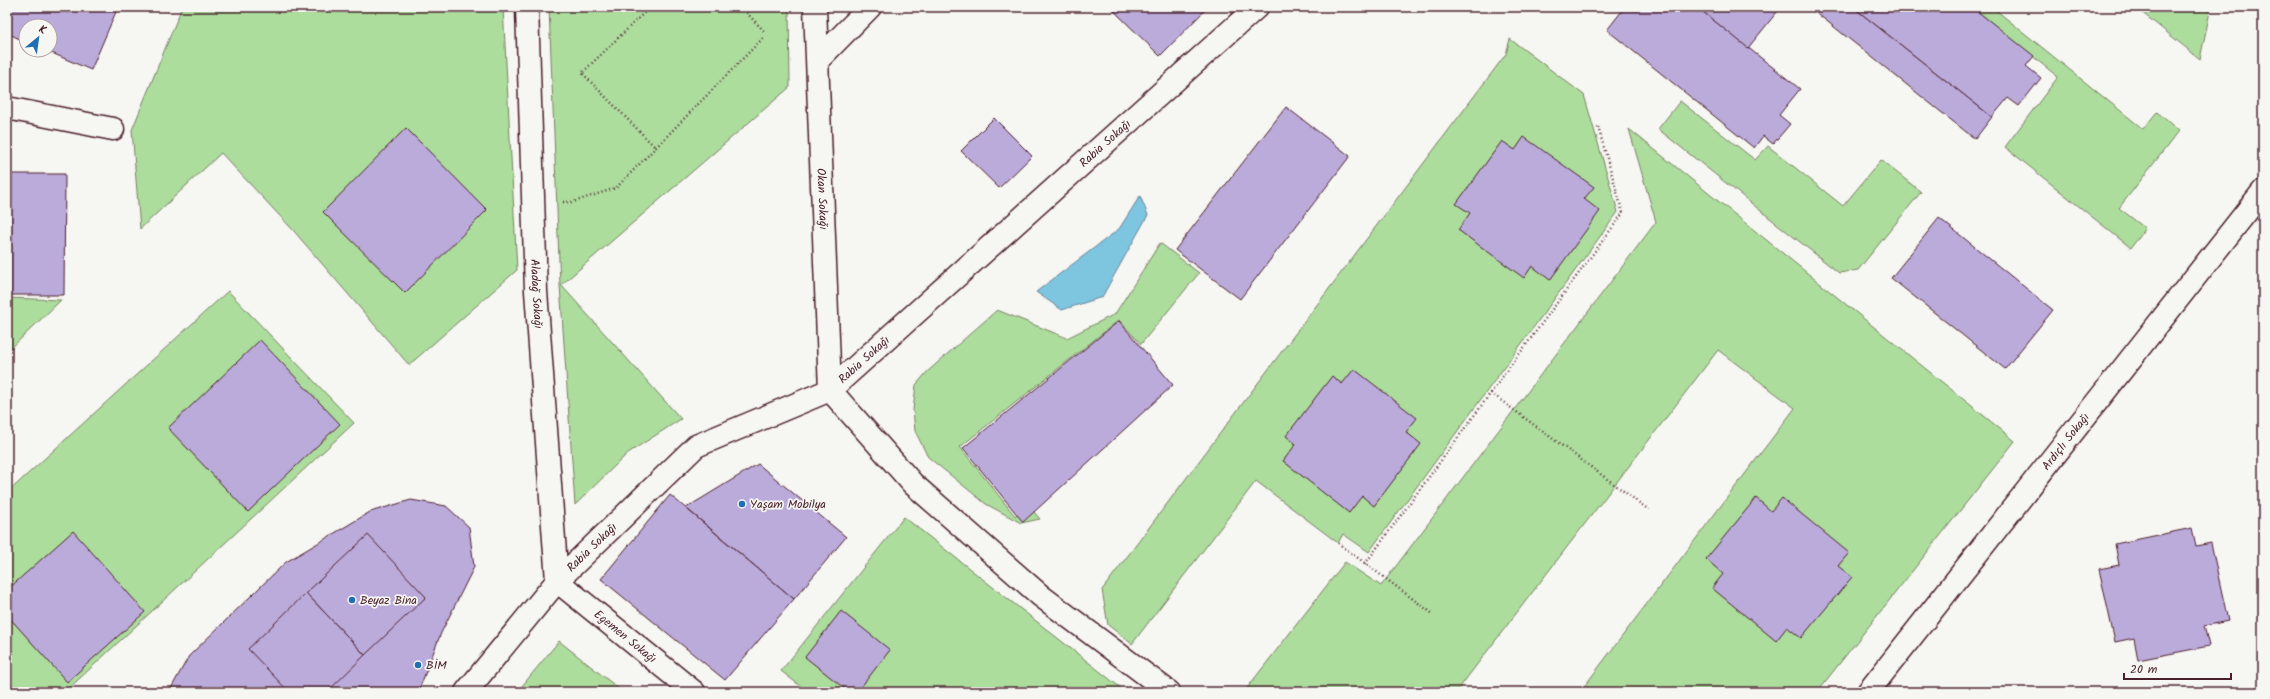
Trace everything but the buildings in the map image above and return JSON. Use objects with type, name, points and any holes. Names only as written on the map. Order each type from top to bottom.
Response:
[{"type":"street","name":"Aladağ Sokağı","points":[[527,7],[536,291],[557,580]]},
{"type":"street","name":"Okan Sokağı","points":[[815,7],[830,390]]},
{"type":"street","points":[[818,60],[870,7]]},
{"type":"street","name":"Rabia Sokağı","points":[[466,692],[557,580],[696,446],[830,390],[1256,7]]},
{"type":"street","points":[[7,108],[113,129]]},
{"type":"street","name":"Ardıçlı Sokağı","points":[[1868,692],[2263,191]]},
{"type":"street","points":[[830,390],[913,484],[1041,596],[1169,692]]},
{"type":"street","name":"Egemen Sokağı","points":[[557,580],[694,692]]},
{"type":"path","points":[[650,7],[582,73],[656,148]]},
{"type":"path","points":[[741,7],[765,32]]},
{"type":"path","points":[[533,202],[573,202],[616,188],[764,37]]},
{"type":"path","points":[[1365,564],[1624,213],[1598,127]]},
{"type":"path","points":[[1491,393],[1648,510]]},
{"type":"path","points":[[1338,544],[1433,614]]},
{"type":"green space","points":[[182,7],[503,7],[517,270],[409,365],[293,230],[221,153],[140,229],[132,130]]},
{"type":"green space","points":[[549,7],[789,7],[790,87],[561,285],[681,419],[628,453],[575,505],[560,285]]},
{"type":"green space","points":[[1972,7],[1992,7],[2143,129],[2157,112],[2179,131],[2119,208],[2145,228],[2131,248],[2005,147],[2058,77]]},
{"type":"green space","points":[[2135,7],[2211,7],[2200,59]]},
{"type":"green space","points":[[1510,39],[1584,95],[1618,212],[1369,552],[1343,534],[1338,543],[1256,481],[1132,644],[1108,625],[1102,590],[1506,54]]},
{"type":"green space","points":[[1680,101],[1755,160],[1768,146],[1843,206],[1881,160],[1921,192],[1858,270],[1839,273],[1658,129]]},
{"type":"green space","points":[[1629,129],[2015,441],[1817,692],[1580,692],[1795,408],[1718,350],[1456,692],[1244,692],[1345,562],[1381,586],[1656,222]]},
{"type":"green space","points":[[1160,243],[1199,273],[1141,344],[1119,320],[960,447],[1015,516],[1028,505],[1040,519],[1021,523],[986,504],[928,457],[915,431],[913,410],[916,385],[927,372],[997,310],[1067,338],[1115,314]]},
{"type":"green space","points":[[228,291],[354,423],[65,692],[7,692],[7,493]]},
{"type":"green space","points":[[7,298],[61,300],[7,352]]},
{"type":"green space","points":[[904,517],[1126,692],[808,692],[781,671]]},
{"type":"green space","points":[[559,641],[623,692],[517,692]]},
{"type":"water","points":[[1140,196],[1148,215],[1102,297],[1062,310],[1036,292],[1119,229]]},
{"type":"place","name":"Yaşam Mobilya","points":[[742,504]]},
{"type":"place","name":"Beyaz Bina","points":[[352,600]]},
{"type":"place","name":"BİM","points":[[418,665]]}]
